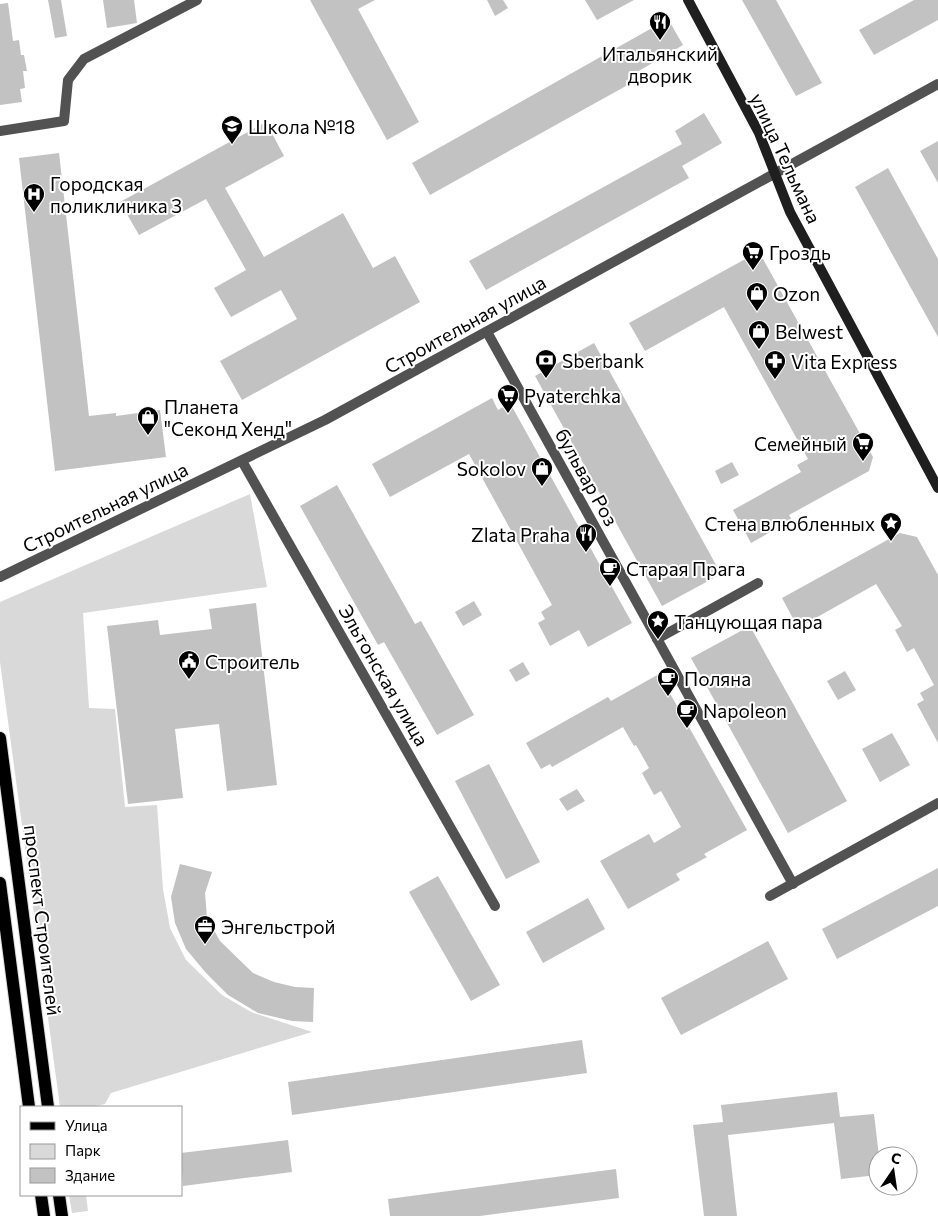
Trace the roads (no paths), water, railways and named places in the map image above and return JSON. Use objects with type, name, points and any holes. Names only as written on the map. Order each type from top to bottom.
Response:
[{"type":"main road","name":"проспект Строителей","points":[[0,738],[48,1106]]},
{"type":"main road","name":"проспект Строителей","points":[[0,883],[29,1106]]},
{"type":"main road","points":[[41,1196],[44,1216]]},
{"type":"main road","points":[[59,1196],[62,1216]]},
{"type":"street","points":[[0,131],[64,122],[68,80],[84,59],[197,0]]},
{"type":"street","name":"улица Тельмана","points":[[688,0],[759,133],[790,212],[938,488]]},
{"type":"street","name":"Строительная улица","points":[[0,577],[325,420],[938,84]]},
{"type":"street","name":"бульвар Роз","points":[[487,332],[793,884]]},
{"type":"street","name":"Эльтонская улица","points":[[242,461],[495,906]]},
{"type":"street","points":[[657,639],[758,583]]},
{"type":"street","points":[[770,896],[938,803]]},
{"type":"place","name":"Итальянский дворик","points":[[660,41]]},
{"type":"place","name":"Школа №18","points":[[232,145]]},
{"type":"place","name":"Городская поликлиника 3","points":[[34,213]]},
{"type":"place","name":"Гроздь","points":[[753,271]]},
{"type":"place","name":"Ozon","points":[[757,312]]},
{"type":"place","name":"Belwest","points":[[759,350]]},
{"type":"place","name":"Sberbank","points":[[546,379]]},
{"type":"place","name":"Vita Express","points":[[775,380]]},
{"type":"place","name":"Pyaterchka","points":[[508,414]]},
{"type":"place","name":"Планета \"Секонд Хенд\"","points":[[148,436]]},
{"type":"place","name":"Семейный","points":[[863,462]]},
{"type":"place","name":"Sokolov","points":[[542,487]]},
{"type":"place","name":"Стена влюбленных","points":[[891,542]]},
{"type":"place","name":"Zlata Praha","points":[[586,553]]},
{"type":"place","name":"Старая Прага","points":[[610,587]]},
{"type":"place","name":"Танцующая пара","points":[[658,640]]},
{"type":"place","name":"Строитель","points":[[189,680]]},
{"type":"place","name":"Поляна","points":[[668,697]]},
{"type":"place","name":"Napoleon","points":[[687,729]]},
{"type":"place","name":"Энгельстрой","points":[[205,945]]}]
